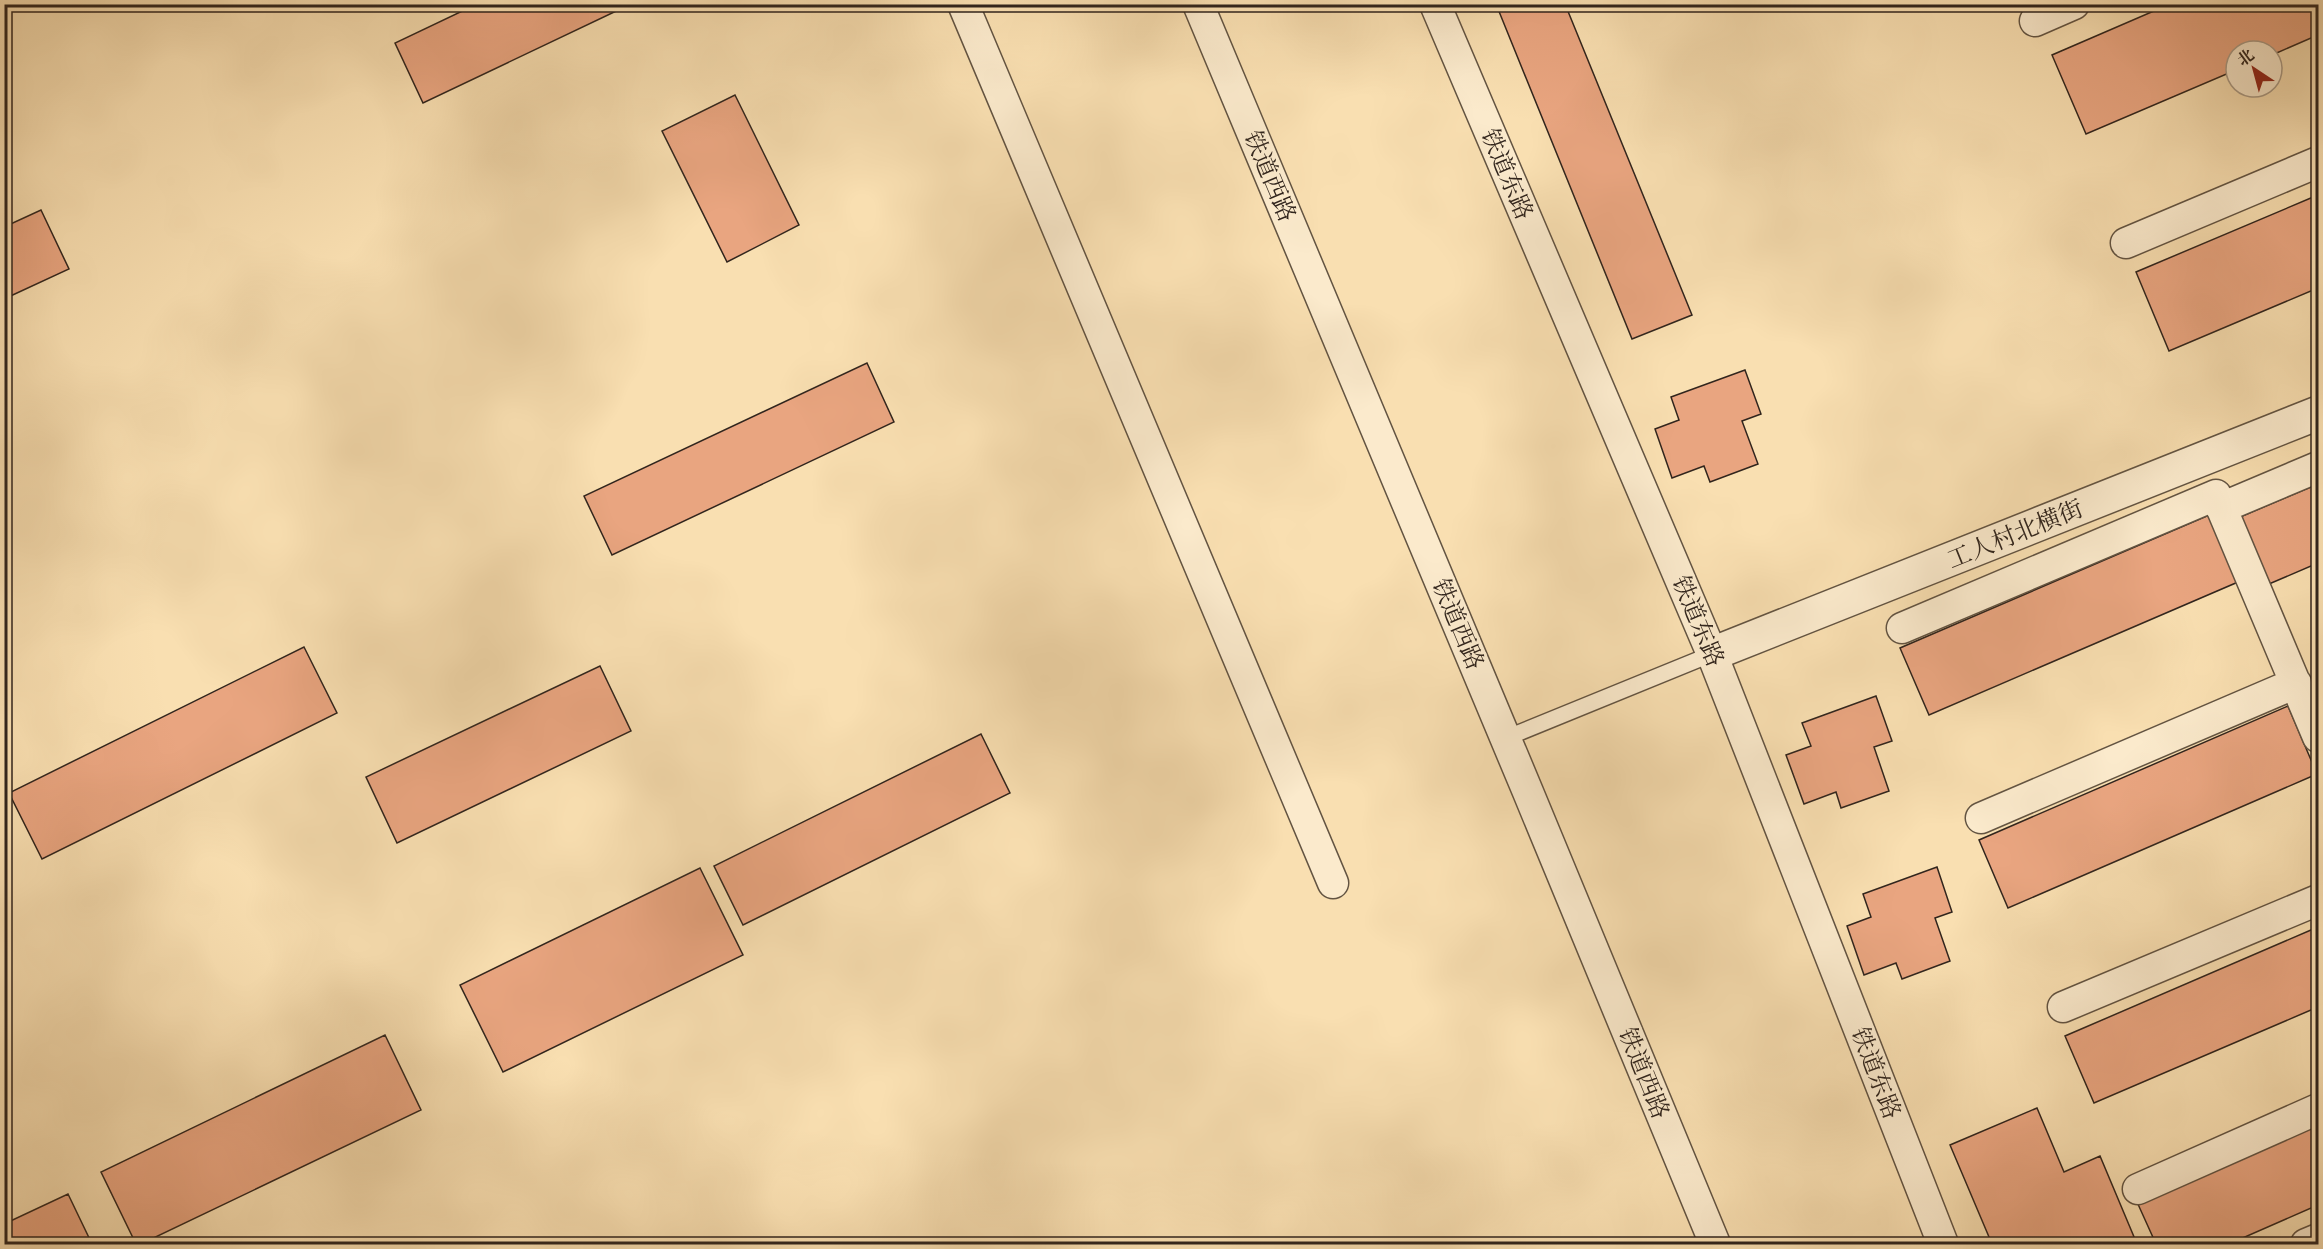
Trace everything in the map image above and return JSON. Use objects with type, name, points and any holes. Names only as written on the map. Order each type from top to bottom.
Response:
[{"type":"street","points":[[963,4],[1333,883]]},
{"type":"street","name":"铁道西路","points":[[1198,4],[1506,738],[1715,1245]]},
{"type":"street","name":"铁道东路","points":[[1434,4],[1712,654],[1943,1245]]},
{"type":"street","points":[[2035,21],[2074,4]]},
{"type":"street","points":[[2126,243],[2319,162]]},
{"type":"street","name":"工人村北横街","points":[[1712,654],[2319,413]]},
{"type":"street","points":[[2221,507],[2319,467]]},
{"type":"street","points":[[1902,628],[2216,495],[2296,683],[2315,720]]},
{"type":"street","points":[[1981,818],[2296,683]]},
{"type":"street","points":[[2063,1007],[2319,900]]},
{"type":"street","points":[[2138,1189],[2319,1109]]},
{"type":"street","points":[[2306,1245],[2319,1239]]},
{"type":"lane","points":[[1506,738],[1712,654]]},
{"type":"building","points":[[477,4],[631,4],[423,103],[395,43]]},
{"type":"building","points":[[1496,4],[1565,4],[1692,315],[1632,339]]},
{"type":"building","points":[[2170,4],[2318,4],[2318,35],[2284,50],[2284,39],[2224,39],[2224,75],[2086,134],[2052,55]]},
{"type":"building","points":[[735,95],[799,225],[727,262],[662,131]]},
{"type":"building","points":[[2318,195],[2318,288],[2169,351],[2136,272]]},
{"type":"building","points":[[41,210],[69,269],[4,299],[4,227]]},
{"type":"building","points":[[867,363],[894,422],[612,555],[584,496]]},
{"type":"building","points":[[1745,370],[1761,414],[1742,421],[1758,464],[1710,482],[1704,466],[1672,478],[1655,429],[1679,420],[1671,397]]},
{"type":"building","points":[[2318,484],[2318,563],[2269,584],[2240,517]]},
{"type":"building","points":[[2209,515],[2238,582],[1929,715],[1900,648]]},
{"type":"building","points":[[304,647],[337,713],[42,859],[9,793]]},
{"type":"building","points":[[600,666],[631,731],[397,843],[366,777]]},
{"type":"building","points":[[1876,696],[1892,741],[1874,747],[1889,791],[1841,808],[1836,792],[1804,804],[1786,755],[1811,746],[1802,723]]},
{"type":"building","points":[[2288,706],[2317,774],[2008,908],[1979,840]]},
{"type":"building","points":[[981,734],[1010,793],[743,925],[714,866]]},
{"type":"building","points":[[1937,867],[1952,912],[1935,918],[1950,961],[1902,979],[1896,963],[1864,975],[1847,926],[1871,917],[1863,894]]},
{"type":"building","points":[[700,868],[743,955],[503,1072],[460,985]]},
{"type":"building","points":[[2318,927],[2318,1007],[2094,1103],[2065,1036]]},
{"type":"building","points":[[385,1035],[421,1110],[141,1244],[136,1244],[101,1172]]},
{"type":"building","points":[[2037,1108],[2064,1172],[2100,1156],[2137,1244],[1992,1244],[1950,1145]]},
{"type":"building","points":[[2318,1122],[2318,1205],[2229,1244],[2156,1244],[2137,1202]]},
{"type":"building","points":[[68,1194],[92,1244],[4,1244],[4,1224]]}]
